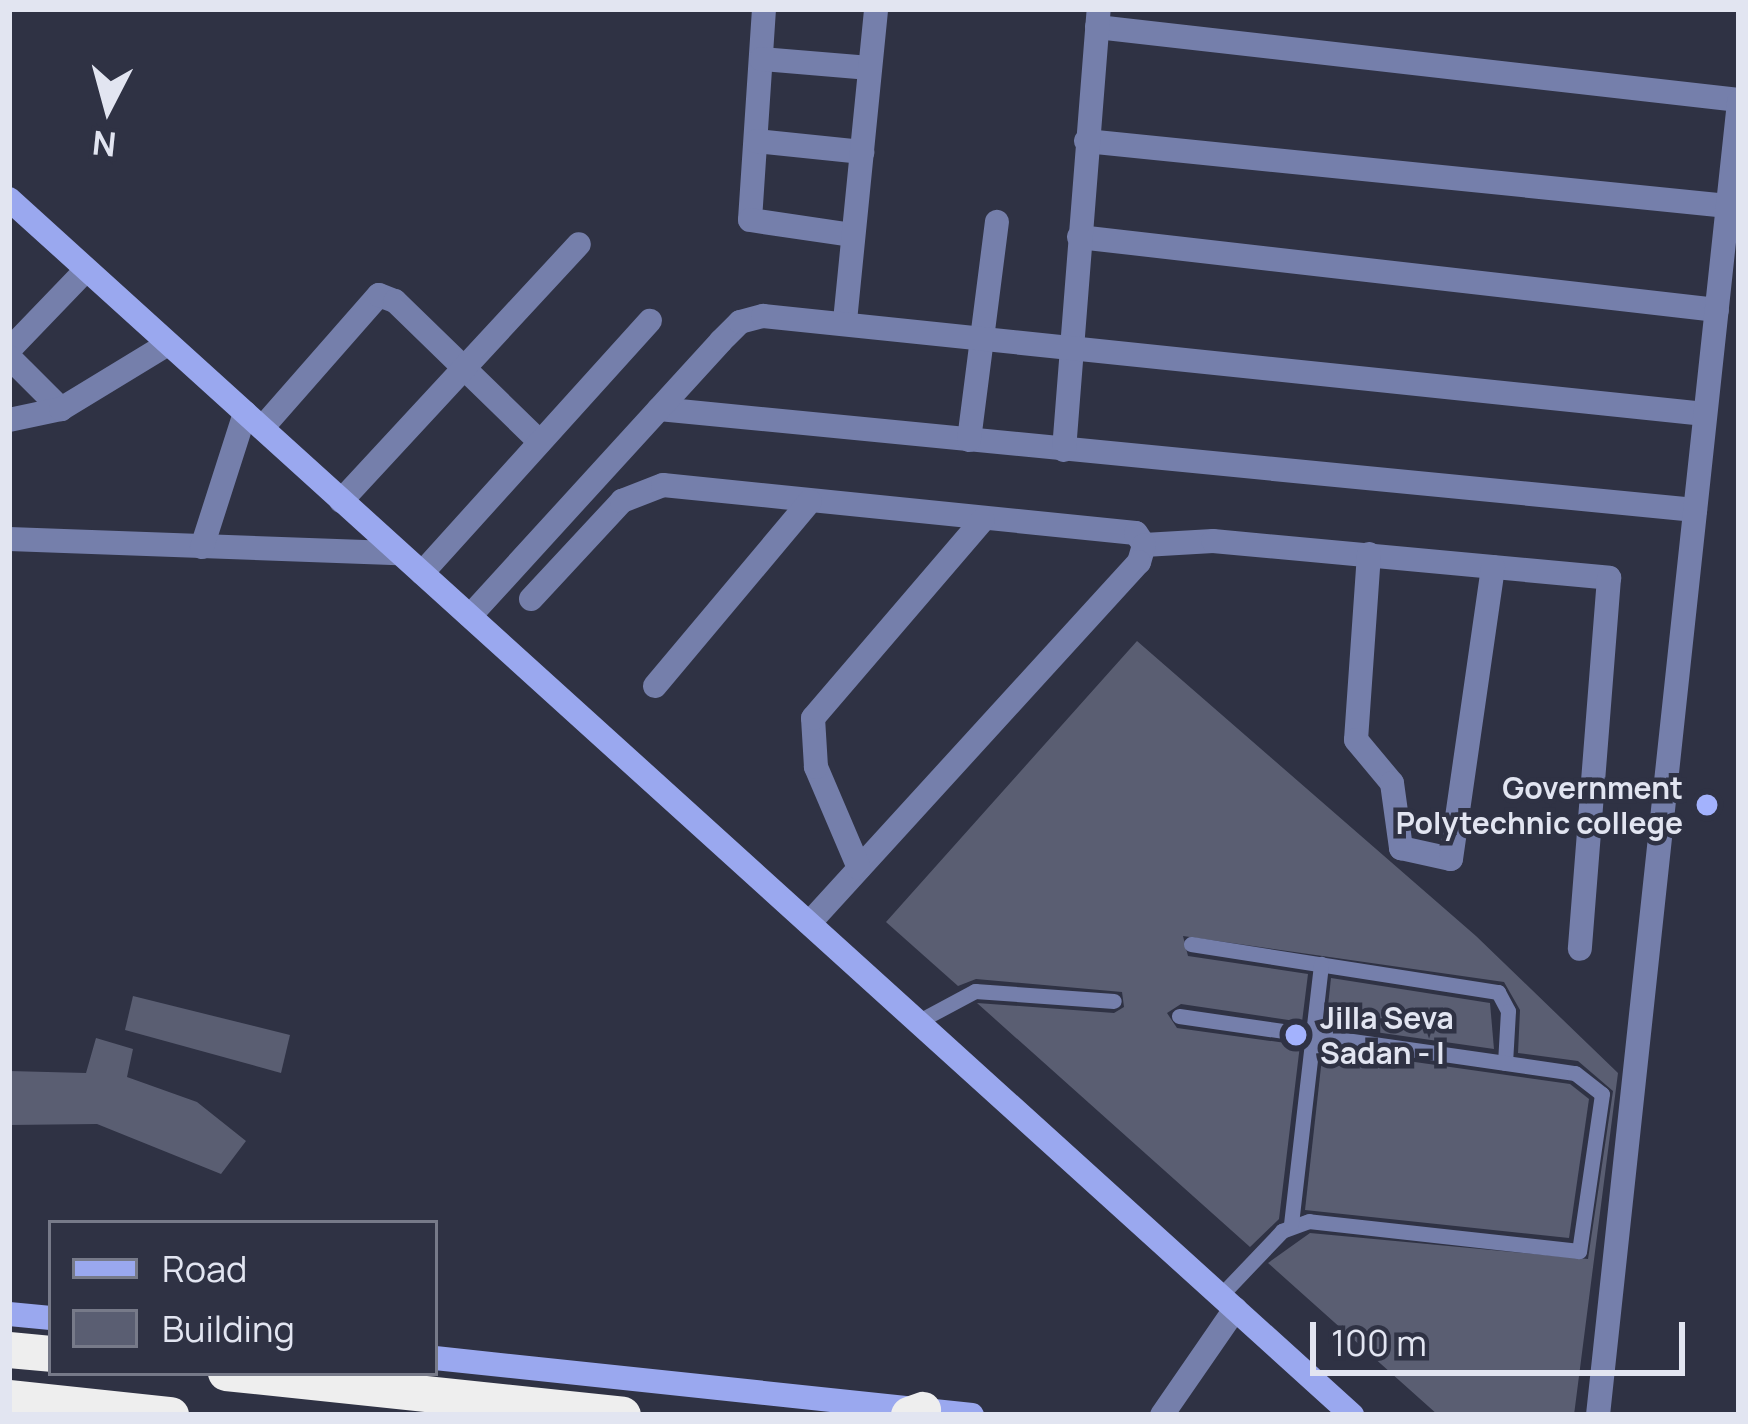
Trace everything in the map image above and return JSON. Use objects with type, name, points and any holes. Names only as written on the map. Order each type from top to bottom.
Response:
[{"type":"highway","points":[[9,1350],[48,1354]]},
{"type":"highway","points":[[254,1376],[623,1415]]},
{"type":"highway","points":[[9,1399],[171,1415]]},
{"type":"street","points":[[764,9],[750,220],[853,235]]},
{"type":"street","points":[[844,321],[876,9]]},
{"type":"street","points":[[1064,450],[1098,18],[1739,101],[1598,1415]]},
{"type":"street","points":[[761,59],[870,68]]},
{"type":"street","points":[[755,141],[862,152]]},
{"type":"street","points":[[1086,141],[1728,206]]},
{"type":"street","points":[[13,210],[254,421],[1352,1415]]},
{"type":"street","points":[[969,440],[997,222]]},
{"type":"street","points":[[1079,237],[1717,310]]},
{"type":"street","points":[[341,501],[579,244]]},
{"type":"street","points":[[61,409],[9,353],[86,270]]},
{"type":"street","points":[[202,547],[254,421],[380,296],[395,301],[540,442]]},
{"type":"street","points":[[470,616],[740,322],[783,314],[1706,414]]},
{"type":"street","points":[[422,573],[650,321]]},
{"type":"street","points":[[9,420],[61,409],[168,344]]},
{"type":"street","points":[[659,409],[1695,510]]},
{"type":"street","points":[[531,599],[642,488],[1116,528],[1136,533],[1144,545]]},
{"type":"street","points":[[655,686],[810,501]]},
{"type":"street","points":[[859,868],[816,767],[813,718],[983,520]]},
{"type":"street","points":[[9,539],[399,553]]},
{"type":"street","points":[[1144,545],[1213,541],[1609,578],[1614,591],[1580,949]]},
{"type":"street","points":[[809,923],[1139,562],[1144,545]]},
{"type":"street","points":[[1369,554],[1356,740],[1392,783],[1402,848],[1451,860],[1492,566]]},
{"type":"street","points":[[1162,1415],[1228,1302]]},
{"type":"street","points":[[9,1314],[48,1318]]},
{"type":"street","points":[[438,1358],[916,1413],[972,1415]]},
{"type":"lane","points":[[1191,944],[1498,992],[1508,1011],[1505,1063]]},
{"type":"lane","points":[[1228,1302],[1291,1224],[1321,964]]},
{"type":"lane","points":[[917,1022],[975,991],[1114,1001]]},
{"type":"lane","points":[[1179,1016],[1311,1040],[1590,1077],[1602,1094],[1579,1252],[1291,1224]]},
{"type":"building","name":"Jilla Seva Sadan - I","points":[[1137,641],[1476,936],[1618,1073],[1574,1415],[1438,1415],[1268,1263],[1310,1233],[1588,1259],[1613,1091],[1578,1061],[1518,1053],[1520,1010],[1504,982],[1183,936],[1188,956],[1308,974],[1302,1022],[1181,1004],[1167,1013],[1177,1028],[1300,1045],[1279,1219],[1250,1247],[977,1003],[1114,1013],[1124,1007],[1122,992],[976,979],[958,986],[886,922]]},
{"type":"building","points":[[1331,978],[1490,1003],[1494,1049],[1326,1025]]},
{"type":"building","points":[[133,996],[290,1035],[281,1073],[125,1030]]},
{"type":"building","points":[[96,1038],[133,1049],[127,1077],[197,1102],[246,1141],[221,1174],[97,1124],[9,1125],[9,1071],[86,1073]]},
{"type":"building","points":[[1323,1049],[1570,1084],[1589,1099],[1569,1238],[1305,1210]]},
{"type":"place","name":"Government Polytechnic college","points":[[1707,805]]},
{"type":"place","name":"Jilla Seva Sadan - I","points":[[1296,1035]]}]
